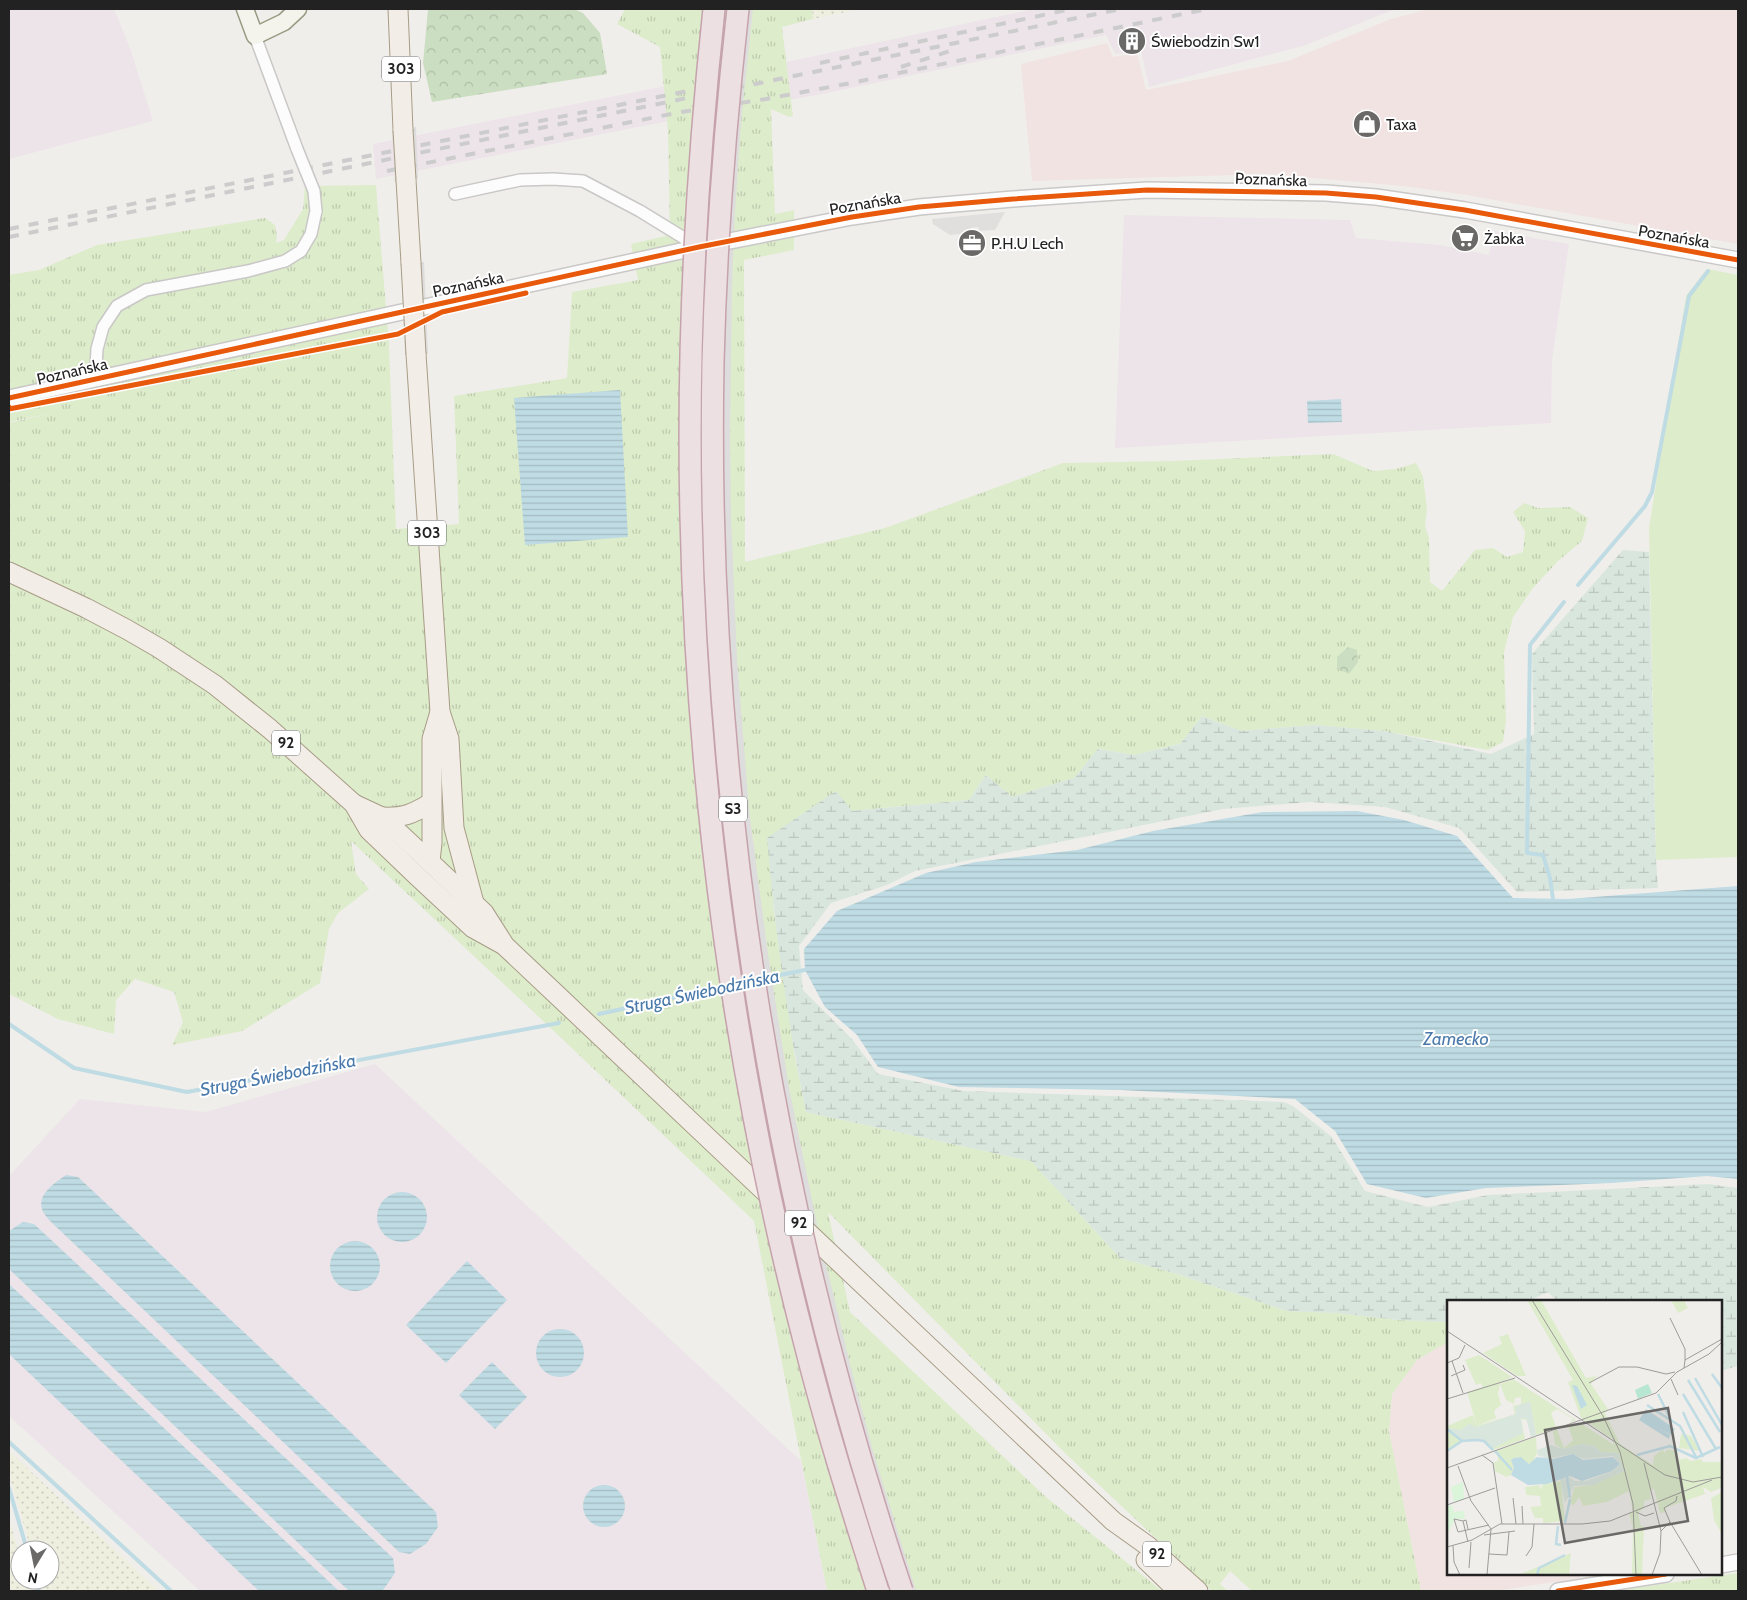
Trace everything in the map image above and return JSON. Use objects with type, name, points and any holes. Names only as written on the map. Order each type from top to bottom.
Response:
[{"type":"highway","name":"S3","points":[[714,9],[697,209],[690,399],[690,517],[695,635],[705,760],[722,910],[740,1037],[760,1145],[785,1262],[827,1427],[878,1591]]},
{"type":"highway","name":"S3","points":[[738,9],[724,154],[713,361],[714,517],[719,656],[728,769],[762,1032],[779,1124],[826,1338],[873,1502],[902,1591]]},
{"type":"main road","points":[[245,9],[255,36],[284,22],[298,9]]},
{"type":"main road","name":"303","points":[[398,9],[416,354],[440,712],[449,739],[454,828],[474,903]]},
{"type":"main road","name":"92","points":[[9,572],[126,629],[186,666],[270,729],[354,804],[382,818],[484,913],[506,946],[1113,1521],[1148,1546],[1198,1591]]},
{"type":"main road","name":"303","points":[[430,861],[432,843],[430,803],[432,739],[440,712]]},
{"type":"main road","points":[[382,818],[398,818],[411,815],[430,803]]},
{"type":"main road","name":"92","points":[[354,804],[369,830],[417,876],[473,928],[506,946]]},
{"type":"main road","name":"303","points":[[417,876],[430,861],[439,858],[445,852],[450,845],[454,828]]},
{"type":"main road","name":"92","points":[[1113,1521],[1140,1555],[1178,1591]]},
{"type":"street","points":[[98,378],[96,349],[102,327],[117,306],[146,290],[248,271],[284,261],[301,251],[311,234],[316,211],[314,191],[255,36]]},
{"type":"street","points":[[455,194],[520,180],[553,179],[583,181],[640,210],[699,247]]},
{"type":"street","name":"Poznańska","points":[[9,398],[699,247],[919,207],[1074,194],[1147,190],[1326,193],[1465,210],[1738,260]]},
{"type":"street","points":[[1722,1565],[1738,1562]]},
{"type":"street","points":[[1558,1591],[1660,1575]]},
{"type":"shaded area","points":[[9,9],[114,9],[131,51],[153,121],[9,159]]},
{"type":"shaded area","points":[[1033,9],[1395,9],[1306,45],[1149,87],[1141,50],[1115,54],[1106,35],[822,94],[679,119],[376,179],[373,144],[782,63]]},
{"type":"shaded area","points":[[1429,9],[1738,9],[1738,244],[1467,195],[1403,186],[1268,174],[1032,181],[1021,64],[1107,43],[1113,57],[1137,53],[1146,90],[1288,61],[1391,19]]},
{"type":"shaded area","points":[[1005,212],[995,230],[979,231],[978,227],[971,228],[971,233],[950,235],[933,224],[932,219]]},
{"type":"shaded area","points":[[1124,215],[1350,220],[1356,238],[1440,245],[1489,255],[1494,231],[1569,244],[1552,360],[1551,423],[1115,448]]},
{"type":"shaded area","points":[[375,1064],[801,1461],[827,1591],[200,1591],[9,1416],[9,1176],[80,1099],[206,1112]]},
{"type":"shaded area","points":[[1447,1343],[1447,1575],[1580,1575],[1580,1578],[1494,1591],[1421,1591],[1389,1431],[1392,1394],[1417,1360]]},
{"type":"green space","points":[[574,9],[583,13],[600,33],[607,74],[432,102],[423,63],[428,10]]},
{"type":"green space","points":[[625,9],[812,9],[813,19],[782,27],[793,116],[789,117],[771,109],[775,214],[794,210],[794,250],[744,260],[745,562],[885,528],[1063,463],[1172,461],[1333,454],[1373,471],[1396,469],[1416,463],[1423,476],[1427,509],[1425,526],[1429,538],[1430,582],[1442,591],[1475,550],[1493,548],[1507,557],[1523,552],[1525,531],[1513,512],[1524,503],[1538,508],[1570,507],[1588,518],[1582,541],[1558,561],[1533,588],[1513,617],[1504,652],[1506,722],[1503,742],[1488,750],[1384,731],[1314,725],[1241,731],[1202,716],[1180,744],[1134,755],[1099,749],[1074,778],[1012,797],[986,775],[969,800],[852,811],[773,904],[795,1058],[806,1112],[1031,1161],[1120,1258],[1177,1274],[1287,1311],[1447,1322],[1447,1343],[1417,1360],[1392,1394],[1389,1431],[1421,1591],[1252,1591],[1230,1571],[1220,1584],[1228,1591],[1212,1591],[1066,1454],[828,1212],[850,1312],[1046,1497],[1162,1591],[827,1591],[754,1221],[351,841],[356,874],[369,889],[338,913],[329,929],[320,983],[242,1031],[172,1045],[183,1022],[174,992],[135,979],[116,1000],[114,1034],[58,1019],[9,994],[9,423],[52,413],[9,422],[9,275],[39,270],[97,245],[265,218],[275,225],[276,243],[284,240],[303,209],[305,186],[376,185],[389,345],[396,529],[459,524],[454,396],[567,378],[572,292],[638,280],[631,244],[670,235],[668,131],[660,47],[617,24]]},
{"type":"green space","points":[[812,9],[860,9],[813,19]]},
{"type":"green space","points":[[1707,269],[1738,275],[1738,857],[1656,860],[1649,528],[1686,296]]},
{"type":"green space","points":[[1623,550],[1649,552],[1658,888],[1517,892],[1459,828],[1385,807],[1311,802],[1223,809],[915,871],[887,885],[831,903],[799,946],[803,990],[852,1039],[878,1074],[964,1091],[1284,1102],[1293,1106],[1332,1137],[1365,1191],[1428,1207],[1488,1195],[1709,1184],[1738,1188],[1738,1366],[1722,1371],[1722,1300],[1556,1300],[1548,1292],[1530,1300],[1447,1300],[1447,1322],[1287,1311],[1177,1274],[1120,1258],[1031,1161],[806,1112],[782,975],[767,838],[836,791],[852,811],[969,800],[986,775],[1012,797],[1074,778],[1098,749],[1134,755],[1180,744],[1202,716],[1241,731],[1314,725],[1384,731],[1491,754],[1534,734],[1532,654]]},
{"type":"green space","points":[[1348,647],[1357,650],[1358,662],[1349,674],[1337,668],[1337,657]]},
{"type":"green space","points":[[9,1451],[159,1591],[43,1591],[60,1590],[60,1540],[28,1540],[9,1474]]},
{"type":"green space","points":[[9,1518],[15,1540],[10,1540],[10,1590],[30,1591],[9,1591]]},
{"type":"green space","points":[[1738,1573],[1738,1591],[1617,1591],[1628,1589]]},
{"type":"water","points":[[620,390],[628,537],[525,545],[514,398]]},
{"type":"water","points":[[1341,399],[1342,422],[1308,423],[1307,401]]},
{"type":"water","name":"Zamecko","points":[[1357,811],[1404,820],[1457,836],[1513,898],[1568,899],[1738,886],[1738,1179],[1707,1176],[1611,1183],[1486,1188],[1426,1198],[1367,1184],[1335,1131],[1295,1099],[1121,1090],[959,1087],[878,1067],[857,1035],[825,1007],[805,970],[804,949],[837,911],[926,873],[976,862],[1077,850],[1153,831],[1263,812]]},
{"type":"water","points":[[66,1175],[78,1177],[436,1512],[438,1527],[426,1544],[410,1554],[399,1552],[49,1220],[42,1209],[42,1198],[48,1189]]},
{"type":"water","points":[[402,1192],[416,1196],[423,1203],[427,1217],[423,1231],[416,1238],[402,1242],[388,1238],[381,1231],[377,1217],[381,1203],[388,1196]]},
{"type":"water","points":[[23,1222],[34,1224],[393,1558],[395,1573],[383,1590],[349,1591],[9,1269],[9,1231]]},
{"type":"water","points":[[355,1241],[369,1245],[376,1252],[380,1266],[376,1280],[369,1287],[355,1291],[341,1287],[334,1280],[330,1266],[334,1252],[341,1245]]},
{"type":"water","points":[[467,1261],[507,1300],[446,1363],[406,1325]]},
{"type":"water","points":[[9,1284],[339,1591],[259,1591],[9,1354]]},
{"type":"water","points":[[555,1329],[565,1329],[577,1336],[584,1348],[584,1358],[577,1370],[565,1377],[555,1377],[547,1373],[540,1366],[536,1358],[536,1348],[540,1340],[547,1333]]},
{"type":"water","points":[[492,1362],[527,1397],[495,1429],[459,1395]]},
{"type":"water","points":[[604,1485],[619,1491],[625,1506],[619,1521],[604,1527],[589,1521],[583,1506],[589,1491]]},
{"type":"pier","points":[[728,9],[753,9],[741,123],[735,212],[730,436],[731,517],[737,659],[749,810],[768,954],[789,1088],[820,1239],[873,1451],[916,1591],[892,1591],[830,1380],[714,666]]},
{"type":"pier","points":[[416,127],[418,178],[395,183],[392,132]]},
{"type":"pier","points":[[424,262],[428,354],[405,355],[401,263]]},
{"type":"waterway","points":[[1578,585],[1645,506],[1652,492],[1689,296],[1708,271]]},
{"type":"waterway","points":[[1553,899],[1550,878],[1543,855],[1527,853],[1530,645],[1564,602]]},
{"type":"waterway","name":"Struga Świebodzińska","points":[[761,979],[805,970]]},
{"type":"waterway","name":"Struga Świebodzińska","points":[[599,1014],[724,987]]},
{"type":"waterway","name":"Struga Świebodzińska","points":[[9,1024],[74,1068],[187,1092],[559,1023]]},
{"type":"waterway","points":[[9,1442],[171,1591]]},
{"type":"waterway","points":[[9,1488],[24,1540]]},
{"type":"railway","points":[[820,63],[1071,9]]},
{"type":"railway","points":[[9,237],[1121,9]]},
{"type":"railway","points":[[387,171],[681,112],[851,83],[1207,9]]},
{"type":"railway","points":[[901,67],[956,49]]},
{"type":"railway","points":[[9,229],[722,84]]},
{"type":"cycle path","points":[[9,398],[699,247],[852,217],[919,207],[1013,199],[1147,190],[1326,193],[1376,197],[1465,210],[1738,260]]},
{"type":"cycle path","points":[[9,407],[9,409],[398,334],[442,312],[526,293]]},
{"type":"cycle path","points":[[1558,1591],[1660,1575]]},
{"type":"place","name":"Świebodzin Sw1","points":[[1132,41]]},
{"type":"place","name":"Taxa","points":[[1367,124]]},
{"type":"place","name":"Żabka","points":[[1465,238]]},
{"type":"place","name":"P.H.U Lech","points":[[972,243]]}]
